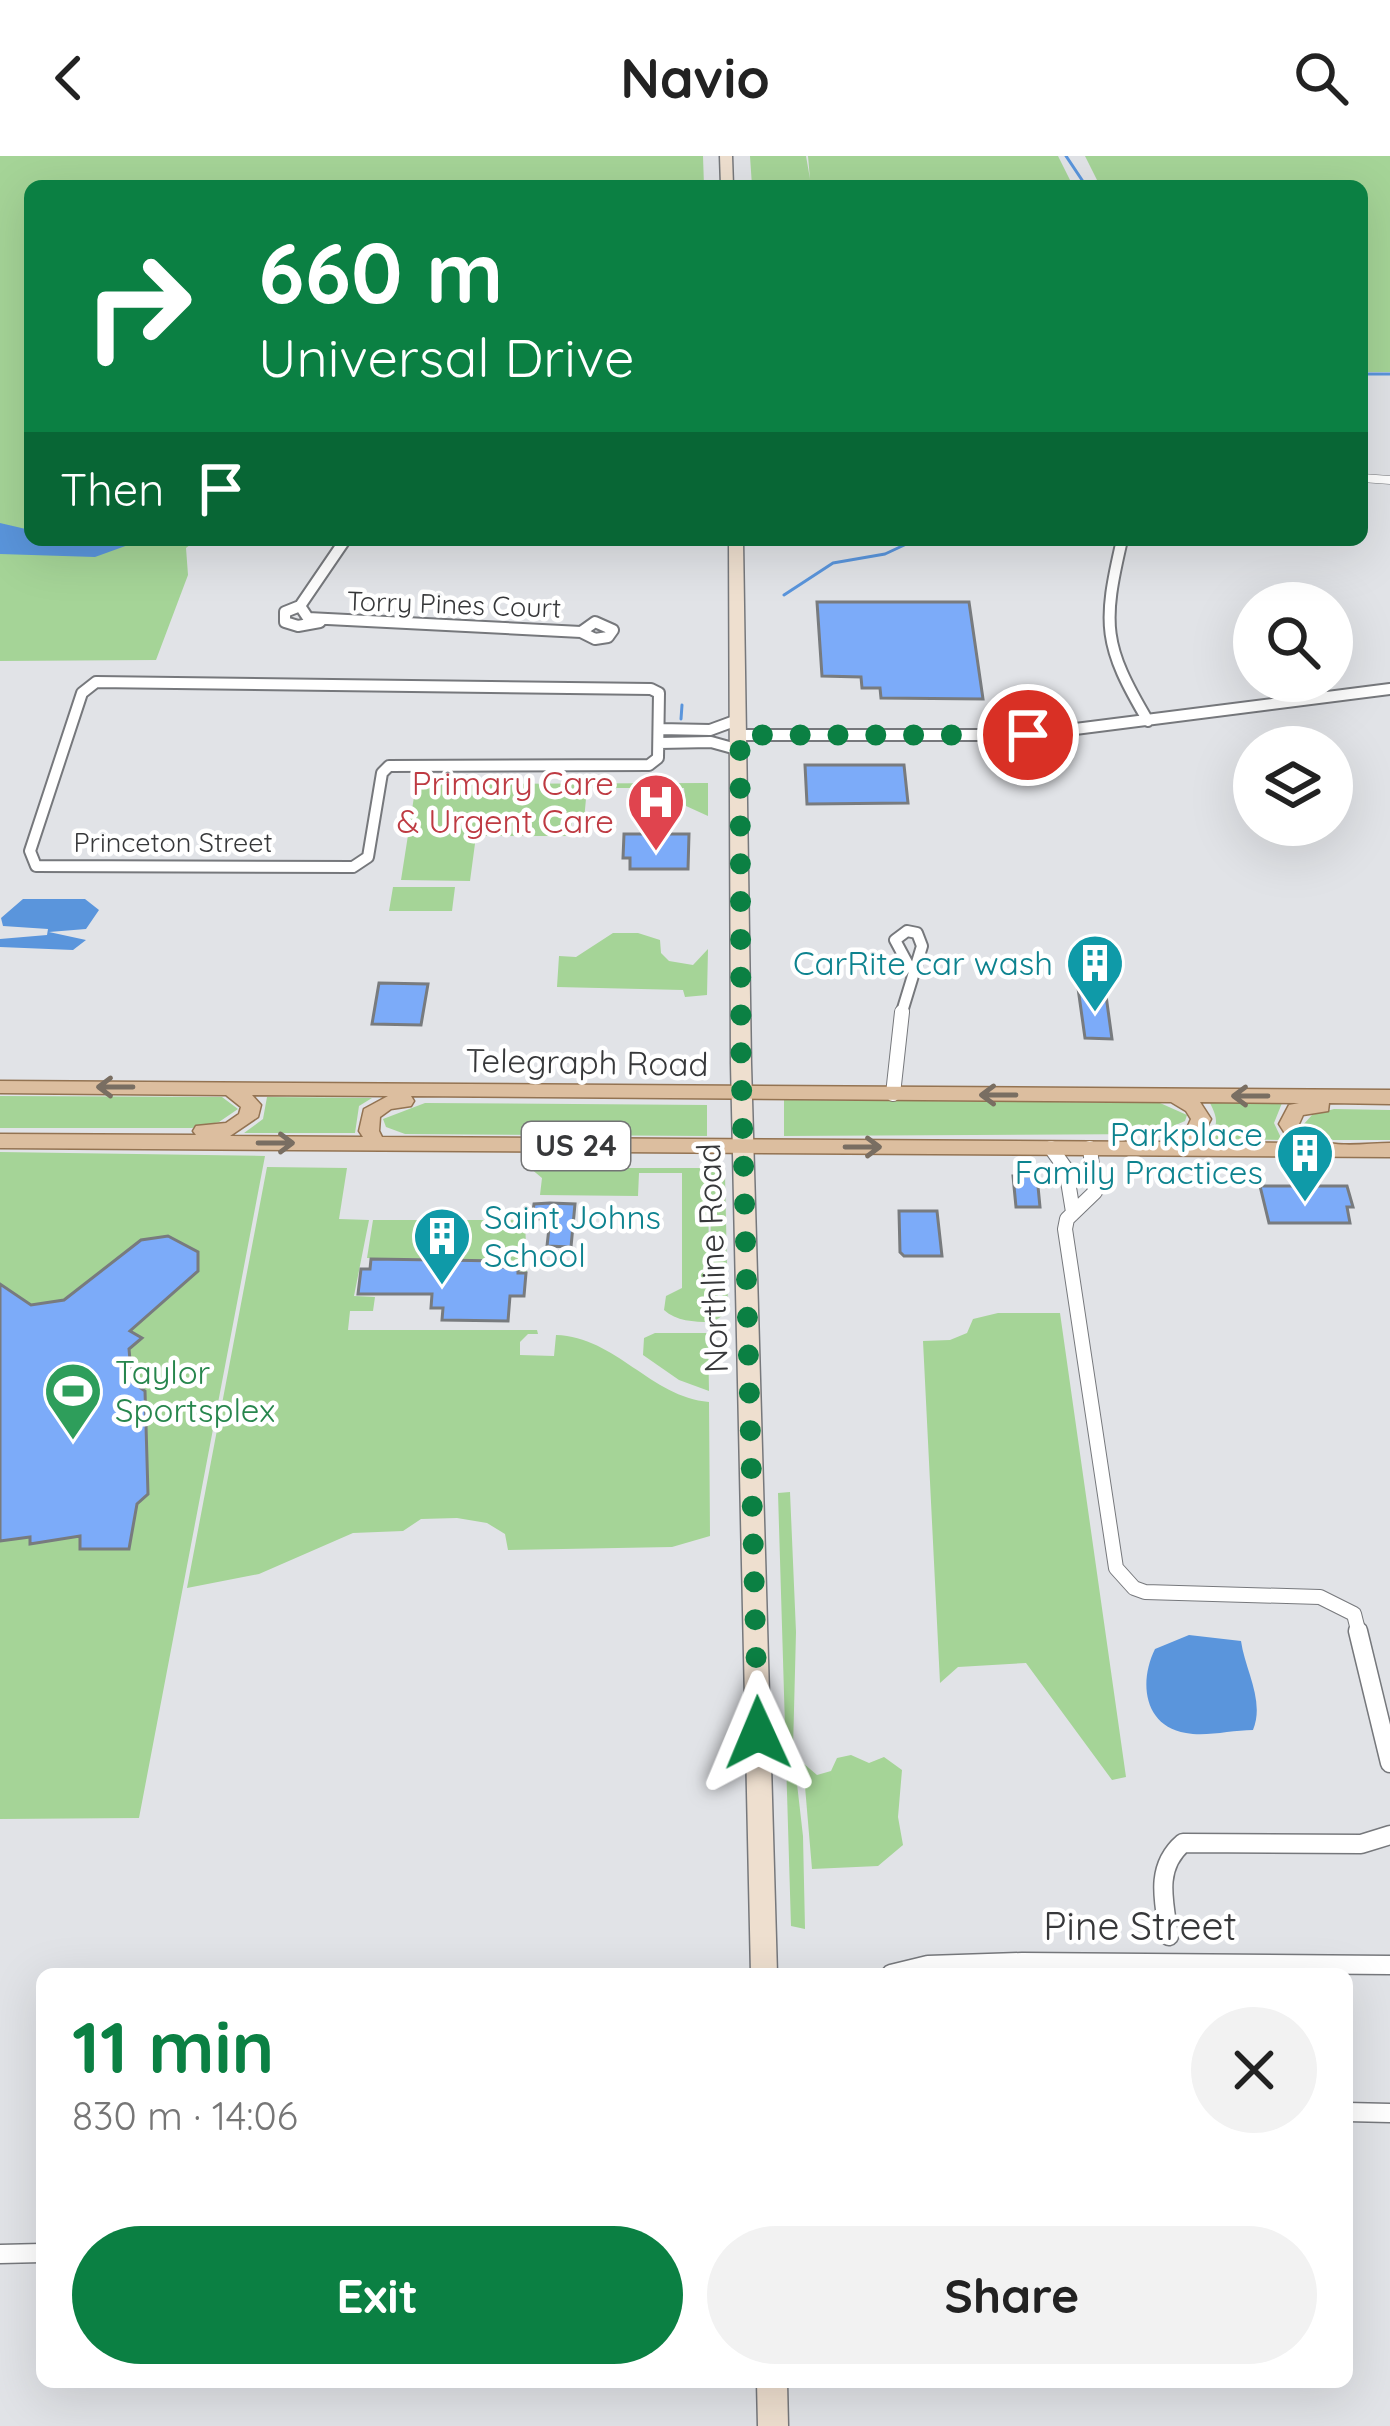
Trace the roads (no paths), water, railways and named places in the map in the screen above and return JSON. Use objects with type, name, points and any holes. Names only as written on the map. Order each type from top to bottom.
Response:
[{"type":"main road","name":"Northline Road","points":[[736,546],[743,1094],[764,1968]]},
{"type":"main road","name":"Telegraph Road","points":[[0,1087],[1390,1096]]},
{"type":"main road","points":[[0,1137],[221,1131],[240,1124],[250,1111],[246,1098],[230,1088]]},
{"type":"main road","points":[[377,1144],[369,1131],[371,1114],[378,1106],[397,1101],[651,1101],[692,1094]]},
{"type":"main road","points":[[919,1147],[936,1140],[993,1137],[1173,1138],[1194,1133],[1200,1125],[1199,1113],[1176,1096]]},
{"type":"main road","points":[[1313,1149],[1290,1129],[1296,1110],[1390,1106]]},
{"type":"main road","name":"US 24","points":[[0,1137],[1390,1150]]},
{"type":"main road","points":[[772,2388],[773,2426]]},
{"type":"street","points":[[325,621],[298,626],[285,622],[285,612],[300,606],[341,546]]},
{"type":"street","points":[[1121,546],[1105,636],[1116,669],[1148,721]]},
{"type":"street","points":[[300,606],[308,618],[325,621]]},
{"type":"street","name":"Torry Pines Court","points":[[325,621],[445,622],[581,632]]},
{"type":"street","name":"Princeton Street","points":[[96,682],[651,689],[659,693],[659,736],[658,758],[649,765],[389,766],[382,773],[368,857],[352,867],[46,867],[36,866],[28,857],[82,693],[96,682]]},
{"type":"street","points":[[740,735],[1028,735],[1390,689]]},
{"type":"street","name":"Princeton Street","points":[[659,736],[710,730],[740,735]]},
{"type":"street","name":"Princeton Street","points":[[659,736],[711,742],[740,735]]},
{"type":"street","points":[[892,1094],[891,1061],[910,993],[910,968]]},
{"type":"street","points":[[1051,1148],[1066,1169],[1073,1212]]},
{"type":"street","points":[[1090,1148],[1095,1192],[1073,1212],[1065,1229],[1116,1568],[1134,1588],[1157,1594],[1320,1597],[1338,1602],[1354,1614],[1390,1763]]},
{"type":"street","points":[[1169,1936],[1162,1871],[1167,1856],[1183,1843],[1361,1844],[1390,1835]]},
{"type":"street","name":"Pine Street","points":[[916,1968],[1022,1962],[1390,1965]]},
{"type":"street","points":[[1353,2112],[1390,2113]]},
{"type":"street","points":[[0,2254],[36,2252]]},
{"type":"water","points":[[0,523],[24,529],[24,546],[125,546],[95,557],[0,554]]},
{"type":"water","points":[[23,899],[85,899],[99,910],[86,929],[49,932],[86,940],[73,950],[0,947],[0,939],[47,935],[48,929],[3,926],[1,918]]},
{"type":"water","points":[[1189,1635],[1241,1641],[1256,1697],[1253,1730],[1186,1733],[1172,1729],[1153,1712],[1146,1688],[1155,1649]]},
{"type":"waterway","points":[[1066,156],[1082,180]]},
{"type":"waterway","points":[[1368,374],[1390,374]]},
{"type":"waterway","points":[[784,595],[833,563],[885,554],[902,546]]},
{"type":"waterway","points":[[681,719],[682,705]]},
{"type":"place","name":"Primary Care & Urgent Care","points":[[656,853]]},
{"type":"place","name":"CarRite car wash","points":[[1095,1014]]},
{"type":"place","name":"Parkplace Family Practices","points":[[1305,1204]]},
{"type":"place","name":"Saint Johns School","points":[[442,1287]]},
{"type":"place","name":"Taylor Sportsplex","points":[[73,1442]]}]
